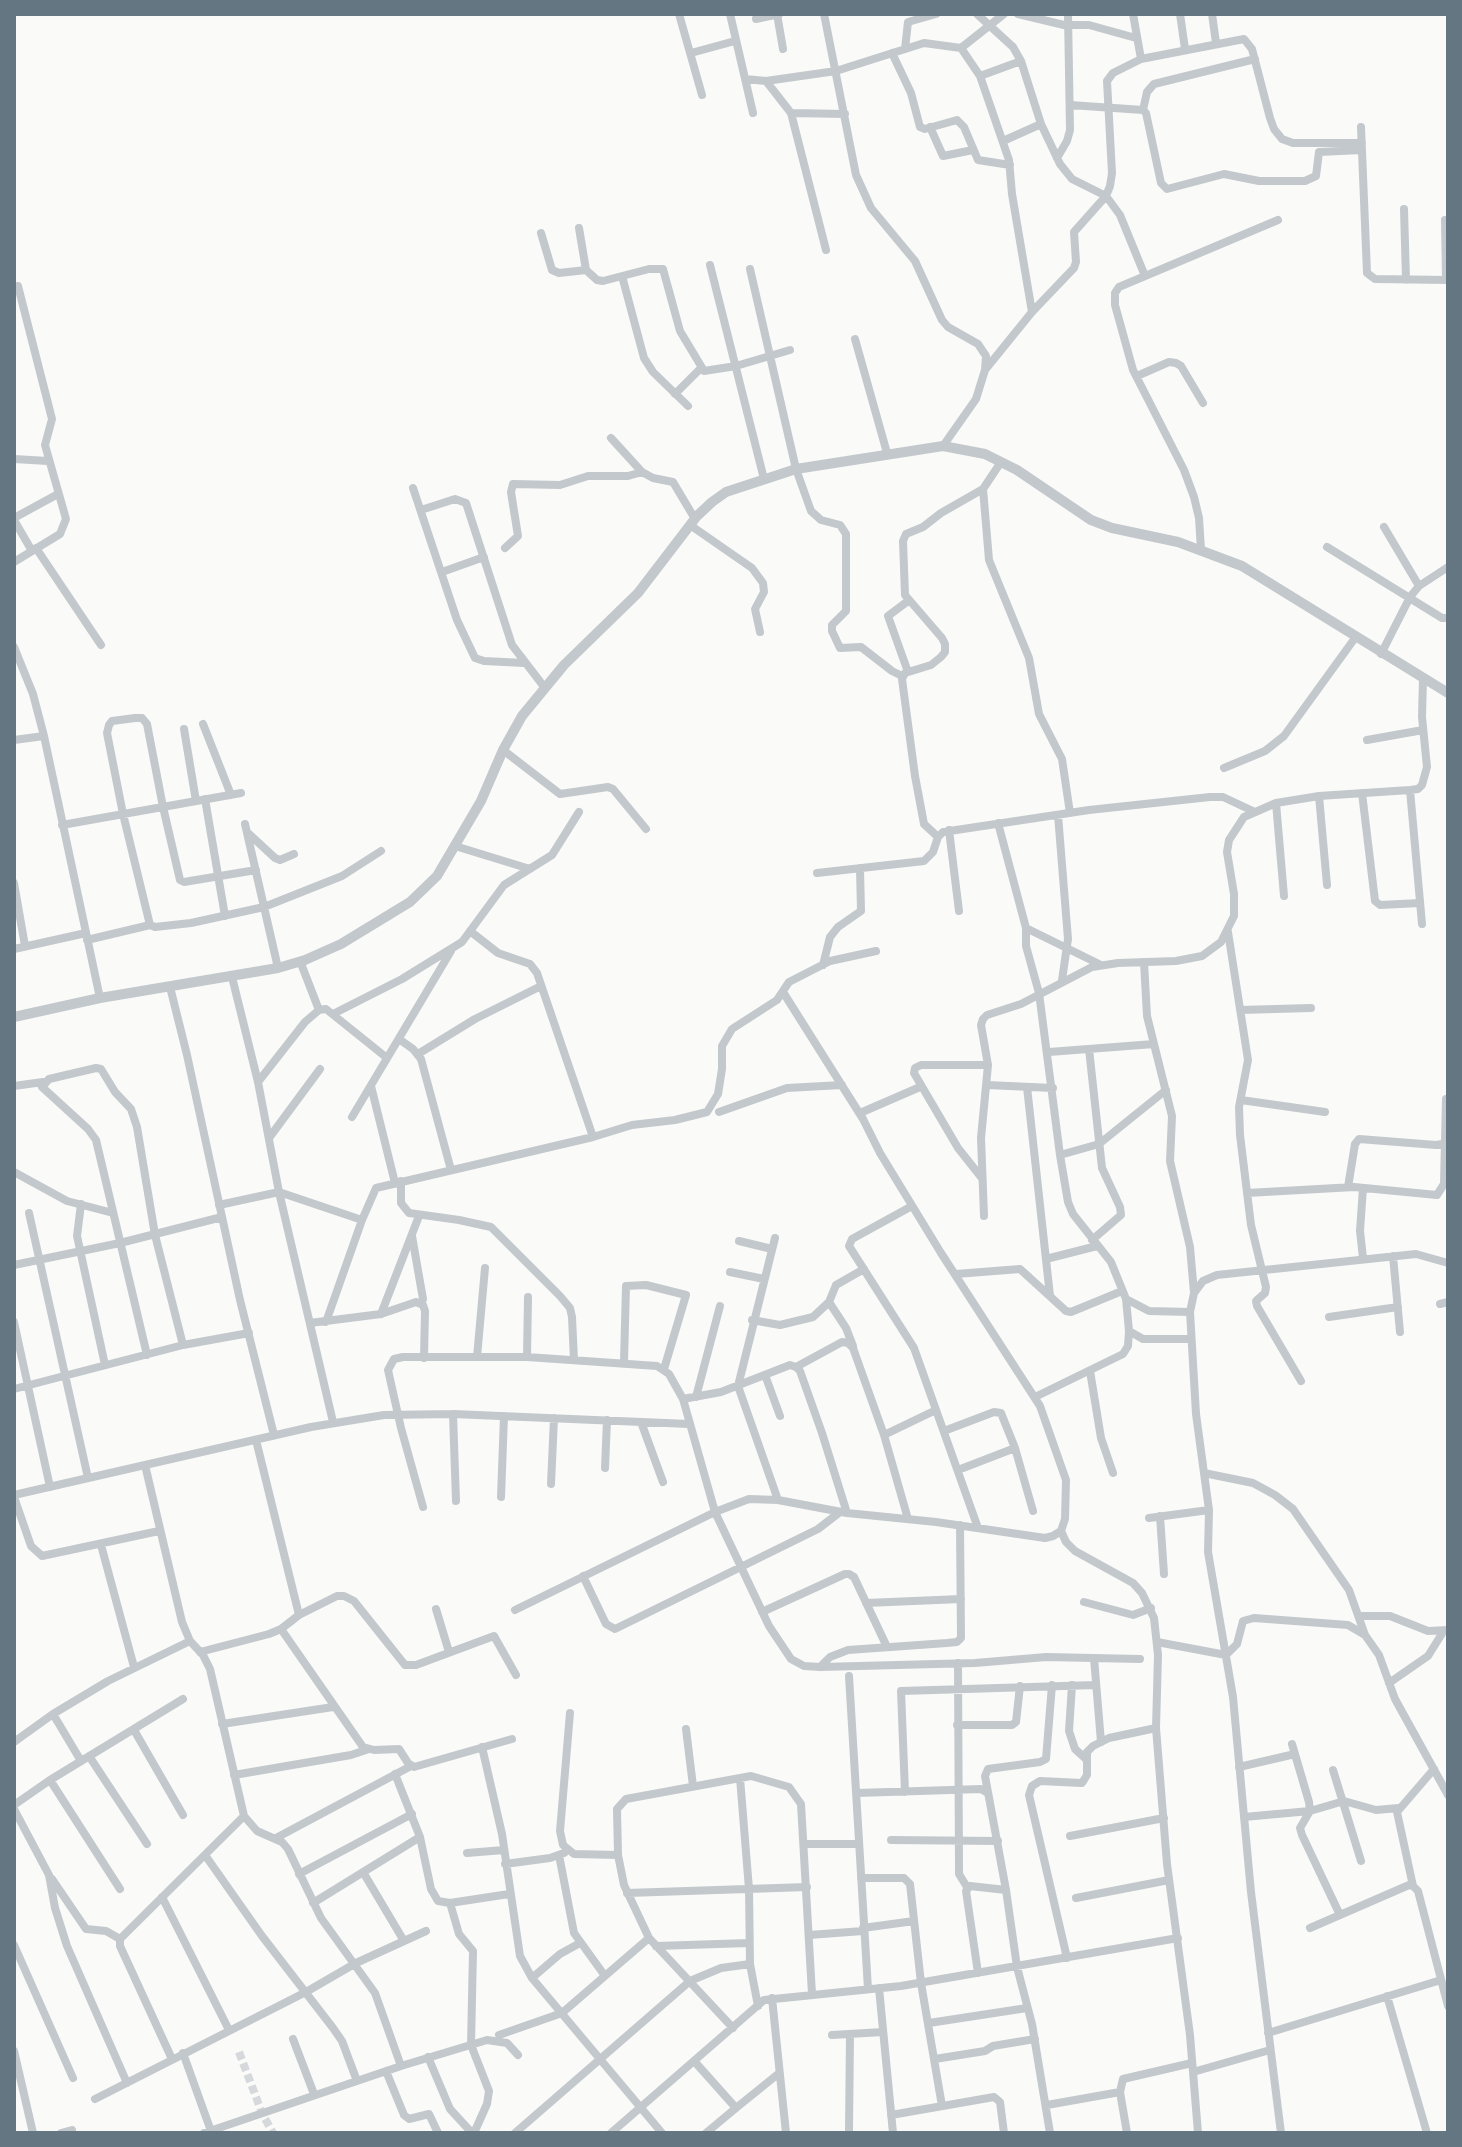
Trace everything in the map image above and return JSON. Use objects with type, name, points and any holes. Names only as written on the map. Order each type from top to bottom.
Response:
[{"type":"street","points":[[679,14],[702,95]]},
{"type":"street","points":[[730,14],[753,113]]},
{"type":"street","points":[[756,19],[778,14],[783,49]]},
{"type":"street","points":[[824,14],[856,175],[871,208],[915,261],[942,320],[983,348],[986,356],[976,399],[943,446]]},
{"type":"street","points":[[905,49],[908,22],[936,14]]},
{"type":"street","points":[[977,14],[1013,47],[1057,158],[1067,175],[1106,196],[1126,225],[1145,276]]},
{"type":"street","points":[[961,48],[1004,14]]},
{"type":"street","points":[[1018,14],[1089,25],[1136,38]]},
{"type":"street","points":[[1057,158],[1069,136],[1068,14]]},
{"type":"street","points":[[1133,14],[1141,59]]},
{"type":"street","points":[[1180,14],[1185,49]]},
{"type":"street","points":[[1212,14],[1216,43]]},
{"type":"street","points":[[985,370],[1032,312],[1074,268],[1074,232],[1106,196],[1112,173],[1109,76],[1141,59],[1244,39],[1252,49],[1274,129],[1282,139],[1293,143],[1362,146]]},
{"type":"street","points":[[691,53],[735,41]]},
{"type":"street","points":[[745,79],[766,81],[836,71],[929,43],[961,48],[980,76],[1010,165],[1032,312]]},
{"type":"street","points":[[892,53],[911,93],[918,124],[925,129],[960,121],[978,160],[1010,165]]},
{"type":"street","points":[[1255,59],[1154,84],[1147,92],[1143,110],[1161,183],[1167,189],[1224,174],[1259,181],[1305,181],[1316,176],[1319,152],[1362,146]]},
{"type":"street","points":[[980,76],[1021,61]]},
{"type":"street","points":[[766,81],[791,113],[826,250]]},
{"type":"street","points":[[1070,105],[1143,110]]},
{"type":"street","points":[[791,113],[845,114]]},
{"type":"street","points":[[1003,141],[1041,124]]},
{"type":"street","points":[[930,127],[943,156],[973,150]]},
{"type":"street","points":[[1361,127],[1367,273],[1375,279],[1447,280],[1445,220]]},
{"type":"street","points":[[1404,209],[1406,280]]},
{"type":"street","points":[[1201,550],[1199,518],[1184,470],[1137,376],[1115,305],[1115,293],[1119,287],[1278,220]]},
{"type":"street","points":[[579,228],[586,270],[597,280],[663,269],[680,331],[701,368],[708,372],[790,350]]},
{"type":"street","points":[[541,233],[555,272],[586,270]]},
{"type":"street","points":[[710,265],[764,479]]},
{"type":"street","points":[[750,269],[796,469],[811,511],[821,520],[840,525],[846,534],[846,611],[832,625],[840,648],[861,647],[892,671],[905,674],[931,665],[945,652],[942,638],[908,601],[904,588],[903,541],[906,534],[923,527],[983,489],[1001,462]]},
{"type":"street","points":[[622,276],[644,358],[653,372],[688,406]]},
{"type":"street","points":[[14,562],[64,529],[66,519],[45,445],[52,419],[18,286]]},
{"type":"street","points":[[855,339],[887,453]]},
{"type":"street","points":[[1137,376],[1169,362],[1176,363],[1181,366],[1203,403]]},
{"type":"street","points":[[675,394],[701,368]]},
{"type":"street","points":[[611,438],[642,472],[673,482],[692,522],[752,568],[763,583],[764,592],[755,612],[760,632]]},
{"type":"street","points":[[14,1017],[100,998],[278,968],[341,944],[410,902],[437,876],[481,801],[522,716],[592,636],[638,593],[692,522],[726,492],[796,469],[943,446],[985,454],[1091,520],[1112,528],[1178,542],[1242,566],[1448,693]]},
{"type":"street","points":[[14,459],[48,461]]},
{"type":"street","points":[[505,548],[518,536],[513,484],[560,485],[588,476],[628,476],[642,472]]},
{"type":"street","points":[[413,488],[457,620],[475,658],[524,663]]},
{"type":"street","points":[[983,489],[989,560],[1029,658],[1039,714],[1062,759],[1070,813]]},
{"type":"street","points":[[58,494],[14,519],[101,645]]},
{"type":"street","points":[[421,510],[455,499],[464,500],[512,645],[545,688]]},
{"type":"street","points":[[1384,527],[1419,586]]},
{"type":"street","points":[[1327,547],[1442,618],[1448,618]]},
{"type":"street","points":[[442,572],[484,557]]},
{"type":"street","points":[[1381,654],[1410,597],[1419,586],[1448,567]]},
{"type":"street","points":[[908,601],[888,616],[905,674],[913,763],[924,824],[938,837]]},
{"type":"street","points":[[1224,768],[1265,751],[1284,736],[1355,638]]},
{"type":"street","points":[[14,647],[33,694],[44,736],[100,998]]},
{"type":"street","points":[[984,1216],[981,1138],[988,1065],[981,1025],[983,1019],[1021,1004],[1062,980],[1102,966],[1202,956],[1221,942],[1234,916],[1227,852],[1229,840],[1239,822],[1276,803],[1319,796],[1418,789],[1425,780],[1423,678]]},
{"type":"street","points":[[150,925],[107,733],[112,721],[142,718],[147,724],[180,880],[184,882],[256,870]]},
{"type":"street","points":[[203,724],[231,795]]},
{"type":"street","points":[[184,729],[219,876],[225,916]]},
{"type":"street","points":[[1367,740],[1423,730]]},
{"type":"street","points":[[14,740],[44,736]]},
{"type":"street","points":[[503,750],[560,794],[608,787],[613,789],[646,829]]},
{"type":"street","points":[[1410,790],[1422,924]]},
{"type":"street","points":[[62,825],[241,793]]},
{"type":"street","points":[[1362,793],[1377,904],[1420,903]]},
{"type":"street","points":[[1319,796],[1327,885]]},
{"type":"street","points":[[817,873],[924,861],[933,852],[938,837],[949,830],[998,823],[1210,797],[1238,802],[1255,812]]},
{"type":"street","points":[[1276,803],[1284,896]]},
{"type":"street","points":[[352,1117],[452,950],[504,885],[552,855],[579,812]]},
{"type":"street","points":[[1058,815],[1068,939],[1062,980]]},
{"type":"street","points":[[998,823],[1026,928],[1026,946],[1039,993],[1068,1202],[1073,1214],[1111,1262],[1124,1295],[1129,1331],[1128,1346],[1123,1354],[1035,1397]]},
{"type":"street","points":[[278,968],[246,828],[275,858],[280,860],[294,854]]},
{"type":"street","points":[[949,830],[959,911]]},
{"type":"street","points":[[455,846],[530,869]]},
{"type":"street","points":[[14,949],[150,925],[191,923],[264,907],[342,876],[381,851]]},
{"type":"street","points":[[823,965],[830,937],[838,927],[861,911],[860,868]]},
{"type":"street","points":[[14,883],[25,946]]},
{"type":"street","points":[[1026,928],[1102,966]]},
{"type":"street","points":[[470,931],[498,953],[530,964],[537,973],[593,1137]]},
{"type":"street","points":[[1228,931],[1248,1060],[1241,1100],[1240,1135],[1247,1193],[1266,1291],[1258,1297],[1257,1306],[1301,1381]]},
{"type":"street","points":[[333,1014],[452,950]]},
{"type":"street","points":[[326,1322],[374,1191],[398,1182],[593,1137],[632,1125],[675,1120],[707,1112],[718,1094],[724,1040],[732,1029],[777,1000],[789,982],[823,965],[876,951]]},
{"type":"street","points":[[300,961],[319,1010]]},
{"type":"street","points":[[1144,962],[1147,1016],[1172,1116],[1170,1161],[1190,1247],[1194,1293],[1190,1339],[1209,1510],[1208,1552],[1233,1697],[1281,2133]]},
{"type":"street","points":[[232,977],[333,1422]]},
{"type":"street","points":[[418,1054],[475,1019],[541,986]]},
{"type":"street","points":[[170,987],[274,1435]]},
{"type":"street","points":[[515,1610],[715,1512],[749,1499],[778,1500],[844,1513],[960,1525],[1045,1538],[1061,1531],[1065,1519],[1066,1480],[1048,1424],[1035,1397],[912,1206],[860,1113],[783,992]]},
{"type":"street","points":[[1240,1010],[1311,1008]]},
{"type":"street","points":[[258,1082],[305,1022],[319,1010],[326,1009],[387,1058]]},
{"type":"street","points":[[399,1039],[418,1054],[451,1170]]},
{"type":"street","points":[[1049,1052],[1154,1044]]},
{"type":"street","points":[[1046,1259],[1095,1243],[1121,1215],[1102,1168],[1089,1049]]},
{"type":"street","points":[[982,1177],[958,1148],[914,1073],[918,1066],[988,1065]]},
{"type":"street","points":[[14,1086],[96,1068],[106,1074],[111,1086],[131,1109],[137,1127],[155,1235],[183,1345]]},
{"type":"street","points":[[269,1138],[320,1069]]},
{"type":"street","points":[[43,1082],[46,1093],[88,1129],[96,1140],[147,1355]]},
{"type":"street","points":[[719,1112],[787,1088],[842,1085]]},
{"type":"street","points":[[987,1085],[1053,1088]]},
{"type":"street","points":[[371,1086],[404,1209],[419,1216],[484,1224],[499,1234],[570,1308],[574,1360]]},
{"type":"street","points":[[860,1113],[920,1087]]},
{"type":"street","points":[[1027,1087],[1050,1296]]},
{"type":"street","points":[[1060,1155],[1099,1144],[1166,1090]]},
{"type":"street","points":[[1247,1193],[1348,1187],[1437,1195],[1444,1184],[1446,1099]]},
{"type":"street","points":[[1241,1100],[1325,1112]]},
{"type":"street","points":[[1348,1187],[1355,1144],[1359,1139],[1447,1144]]},
{"type":"street","points":[[14,1172],[54,1195],[113,1213]]},
{"type":"street","points":[[1363,1188],[1360,1231],[1363,1258]]},
{"type":"street","points":[[219,1205],[279,1192],[362,1220]]},
{"type":"street","points":[[81,1204],[76,1229],[105,1365]]},
{"type":"street","points":[[912,1206],[849,1242],[914,1348],[978,1528]]},
{"type":"street","points":[[29,1213],[88,1478]]},
{"type":"street","points":[[381,1314],[419,1216]]},
{"type":"street","points":[[14,1265],[155,1235],[222,1217]]},
{"type":"street","points":[[412,1235],[423,1299]]},
{"type":"street","points":[[775,1238],[752,1320],[738,1386],[778,1500]]},
{"type":"street","points":[[739,1241],[772,1249]]},
{"type":"street","points":[[1194,1293],[1203,1281],[1217,1275],[1260,1269],[1416,1254],[1447,1261]]},
{"type":"street","points":[[1393,1256],[1400,1332]]},
{"type":"street","points":[[477,1357],[485,1268]]},
{"type":"street","points":[[752,1320],[785,1325],[813,1317],[829,1302],[841,1281],[864,1269]]},
{"type":"street","points":[[956,1274],[1020,1269],[1066,1311],[1071,1312],[1124,1295]]},
{"type":"street","points":[[730,1272],[764,1279]]},
{"type":"street","points":[[624,1362],[626,1286],[646,1285],[686,1295],[664,1369]]},
{"type":"street","points":[[1124,1295],[1149,1311],[1190,1312]]},
{"type":"street","points":[[527,1357],[528,1297]]},
{"type":"street","points":[[310,1323],[381,1314],[416,1302],[423,1305],[426,1333],[424,1358]]},
{"type":"street","points":[[829,1302],[846,1328],[884,1435],[908,1519]]},
{"type":"street","points":[[696,1397],[720,1306]]},
{"type":"street","points":[[1329,1317],[1398,1307]]},
{"type":"street","points":[[14,1322],[50,1487]]},
{"type":"street","points":[[1129,1331],[1143,1339],[1190,1339]]},
{"type":"street","points":[[14,1389],[183,1345],[249,1333]]},
{"type":"street","points":[[796,1367],[842,1342],[853,1348]]},
{"type":"street","points":[[423,1507],[388,1370],[391,1363],[403,1357],[527,1357],[641,1363],[664,1369],[683,1399],[715,1512],[762,1612],[791,1659],[804,1666],[820,1667],[1046,1657],[1140,1659]]},
{"type":"street","points":[[683,1399],[738,1386],[790,1365],[796,1367],[822,1433],[844,1513]]},
{"type":"street","points":[[1090,1371],[1101,1438],[1113,1473]]},
{"type":"street","points":[[765,1375],[780,1416]]},
{"type":"street","points":[[884,1435],[936,1410]]},
{"type":"street","points":[[944,1431],[997,1412],[1005,1418],[1033,1511]]},
{"type":"street","points":[[159,1531],[42,1556],[31,1546],[14,1496],[333,1422],[399,1414],[689,1424]]},
{"type":"street","points":[[453,1414],[456,1501]]},
{"type":"street","points":[[501,1497],[504,1416]]},
{"type":"street","points":[[551,1484],[554,1418]]},
{"type":"street","points":[[605,1468],[607,1420]]},
{"type":"street","points":[[641,1422],[663,1482]]},
{"type":"street","points":[[256,1440],[299,1615]]},
{"type":"street","points":[[958,1470],[1015,1448]]},
{"type":"street","points":[[145,1465],[182,1622],[190,1641],[210,1669],[244,1816],[257,1831],[276,1838],[288,1849],[313,1903],[335,1939],[356,1963],[383,2011],[401,2066]]},
{"type":"street","points":[[1204,1473],[1253,1483],[1293,1509],[1349,1590],[1365,1635],[1379,1655],[1395,1699],[1448,1795]]},
{"type":"street","points":[[1149,1518],[1209,1510]]},
{"type":"street","points":[[583,1576],[606,1624],[615,1629],[818,1529],[844,1513]]},
{"type":"street","points":[[1160,1516],[1164,1574]]},
{"type":"street","points":[[820,1667],[830,1657],[848,1650],[957,1642],[962,1635],[960,1525]]},
{"type":"street","points":[[1061,1531],[1075,1551],[1133,1583],[1151,1608],[1157,1642],[1159,1689],[1156,1728],[1169,1880],[1198,2133]]},
{"type":"street","points":[[101,1545],[134,1667]]},
{"type":"street","points":[[762,1612],[845,1574],[854,1577],[887,1647]]},
{"type":"street","points":[[200,1652],[281,1629],[299,1615],[337,1596],[344,1596],[354,1601],[405,1665],[416,1665],[494,1636],[516,1675]]},
{"type":"street","points":[[866,1603],[961,1599]]},
{"type":"street","points":[[1084,1602],[1133,1615],[1151,1608]]},
{"type":"street","points":[[436,1609],[449,1652]]},
{"type":"street","points":[[1360,1616],[1390,1616],[1428,1631],[1446,1631]]},
{"type":"street","points":[[1226,1655],[1237,1644],[1240,1627],[1247,1618],[1348,1625],[1365,1635]]},
{"type":"street","points":[[281,1629],[358,1742],[369,1749]]},
{"type":"street","points":[[1389,1683],[1428,1656],[1446,1631]]},
{"type":"street","points":[[14,1742],[53,1714],[134,1667],[190,1641]]},
{"type":"street","points":[[1157,1642],[1226,1655]]},
{"type":"street","points":[[1094,1658],[1101,1742]]},
{"type":"street","points":[[958,1663],[959,1874],[967,1887],[978,1973]]},
{"type":"street","points":[[849,1676],[868,1989]]},
{"type":"street","points":[[1050,2133],[1035,2039],[1017,1967],[985,1776],[988,1769],[1046,1759],[1052,1685]]},
{"type":"street","points":[[1072,1685],[1069,1731],[1075,1749],[1086,1759]]},
{"type":"street","points":[[905,1792],[901,1691],[1096,1685]]},
{"type":"street","points":[[957,1725],[1012,1725],[1018,1718],[1020,1686]]},
{"type":"street","points":[[120,1939],[106,1931],[92,1931],[82,1925],[49,1875],[14,1807],[50,1780],[183,1699]]},
{"type":"street","points":[[222,1724],[333,1707]]},
{"type":"street","points":[[570,1713],[561,1839],[574,1933],[605,1976]]},
{"type":"street","points":[[53,1714],[147,1844]]},
{"type":"street","points":[[1067,1958],[1029,1795],[1035,1783],[1082,1783],[1087,1775],[1087,1752],[1109,1738],[1156,1728]]},
{"type":"street","points":[[686,1729],[693,1786]]},
{"type":"street","points":[[134,1730],[183,1815]]},
{"type":"street","points":[[276,1838],[411,1766],[512,1739]]},
{"type":"street","points":[[1292,1744],[1310,1811],[1302,1824],[1302,1835],[1340,1915]]},
{"type":"street","points":[[482,1747],[504,1850],[520,1956],[532,1978],[662,2133]]},
{"type":"street","points":[[234,1775],[351,1755],[369,1749],[399,1749],[411,1766]]},
{"type":"street","points":[[1239,1767],[1295,1754]]},
{"type":"street","points":[[1434,1769],[1399,1808],[1397,1818],[1448,2006]]},
{"type":"street","points":[[1333,1770],[1361,1861]]},
{"type":"street","points":[[395,1774],[420,1837],[434,1896],[443,1903],[450,1903],[509,1894]]},
{"type":"street","points":[[733,2028],[652,1942],[627,1893],[618,1855],[616,1817],[621,1802],[626,1799],[751,1776],[789,1787],[796,1794],[801,1804],[805,1844],[812,1994]]},
{"type":"street","points":[[740,1778],[749,1889],[750,1964],[758,2006]]},
{"type":"street","points":[[50,1780],[120,1889]]},
{"type":"street","points":[[857,1793],[981,1789],[988,1793]]},
{"type":"street","points":[[1244,1817],[1310,1811],[1344,1801],[1376,1810],[1399,1808]]},
{"type":"street","points":[[299,1874],[412,1814]]},
{"type":"street","points":[[172,2059],[120,1946],[120,1939],[244,1816]]},
{"type":"street","points":[[1070,1836],[1164,1818]]},
{"type":"street","points":[[313,1903],[420,1837]]},
{"type":"street","points":[[891,1840],[998,1841]]},
{"type":"street","points":[[805,1844],[859,1844]]},
{"type":"street","points":[[467,1853],[504,1850]]},
{"type":"street","points":[[505,1864],[564,1853],[618,1855]]},
{"type":"street","points":[[205,1855],[342,2041],[357,2081]]},
{"type":"street","points":[[363,1872],[404,1941]]},
{"type":"street","points":[[49,1875],[67,1946],[127,2083]]},
{"type":"street","points":[[861,1878],[908,1880],[921,1983],[942,2106]]},
{"type":"street","points":[[1076,1898],[1169,1880]]},
{"type":"street","points":[[1310,1928],[1409,1885],[1413,1886]]},
{"type":"street","points":[[627,1893],[807,1887]]},
{"type":"street","points":[[967,1887],[1006,1890]]},
{"type":"street","points":[[162,1897],[229,2030]]},
{"type":"street","points":[[428,2057],[450,2109],[473,2133],[489,2098],[471,2045],[473,1951],[459,1934],[450,1903]]},
{"type":"street","points":[[809,1935],[914,1921]]},
{"type":"street","points":[[95,2099],[306,1992],[356,1963],[426,1931]]},
{"type":"street","points":[[611,2133],[758,2006],[772,1998],[921,1983],[1178,1938]]},
{"type":"street","points":[[499,2035],[562,2013],[605,1976],[652,1942],[749,1943]]},
{"type":"street","points":[[532,1978],[560,1954],[580,1943]]},
{"type":"street","points":[[14,1945],[73,2078]]},
{"type":"street","points":[[515,2133],[690,1981],[721,1968],[750,1964]]},
{"type":"street","points":[[1268,2033],[1441,1980]]},
{"type":"street","points":[[879,1988],[893,2133]]},
{"type":"street","points":[[1387,1996],[1427,2133]]},
{"type":"street","points":[[772,1998],[786,2133]]},
{"type":"street","points":[[929,2023],[1027,2008]]},
{"type":"street","points":[[832,2035],[883,2032]]},
{"type":"street","points":[[849,2133],[850,2034]]},
{"type":"street","points":[[293,2039],[314,2094]]},
{"type":"street","points":[[183,2053],[208,2132],[314,2094],[487,2040],[499,2039],[518,2055]]},
{"type":"street","points":[[935,2059],[1035,2039]]},
{"type":"street","points":[[1127,2133],[1120,2092],[1123,2079],[1192,2068],[1270,2050]]},
{"type":"street","points":[[14,2051],[33,2133]]},
{"type":"street","points":[[695,2062],[736,2108]]},
{"type":"street","points":[[386,2071],[404,2115],[409,2119],[429,2114],[438,2133]]},
{"type":"street","points":[[706,2133],[778,2074]]},
{"type":"street","points":[[1047,2105],[1120,2092]]},
{"type":"street","points":[[891,2115],[994,2097],[1000,2102],[1004,2133]]},
{"type":"street","points":[[61,2133],[72,2130]]},
{"type":"tunnel","points":[[239,2052],[262,2113],[273,2133]]}]
